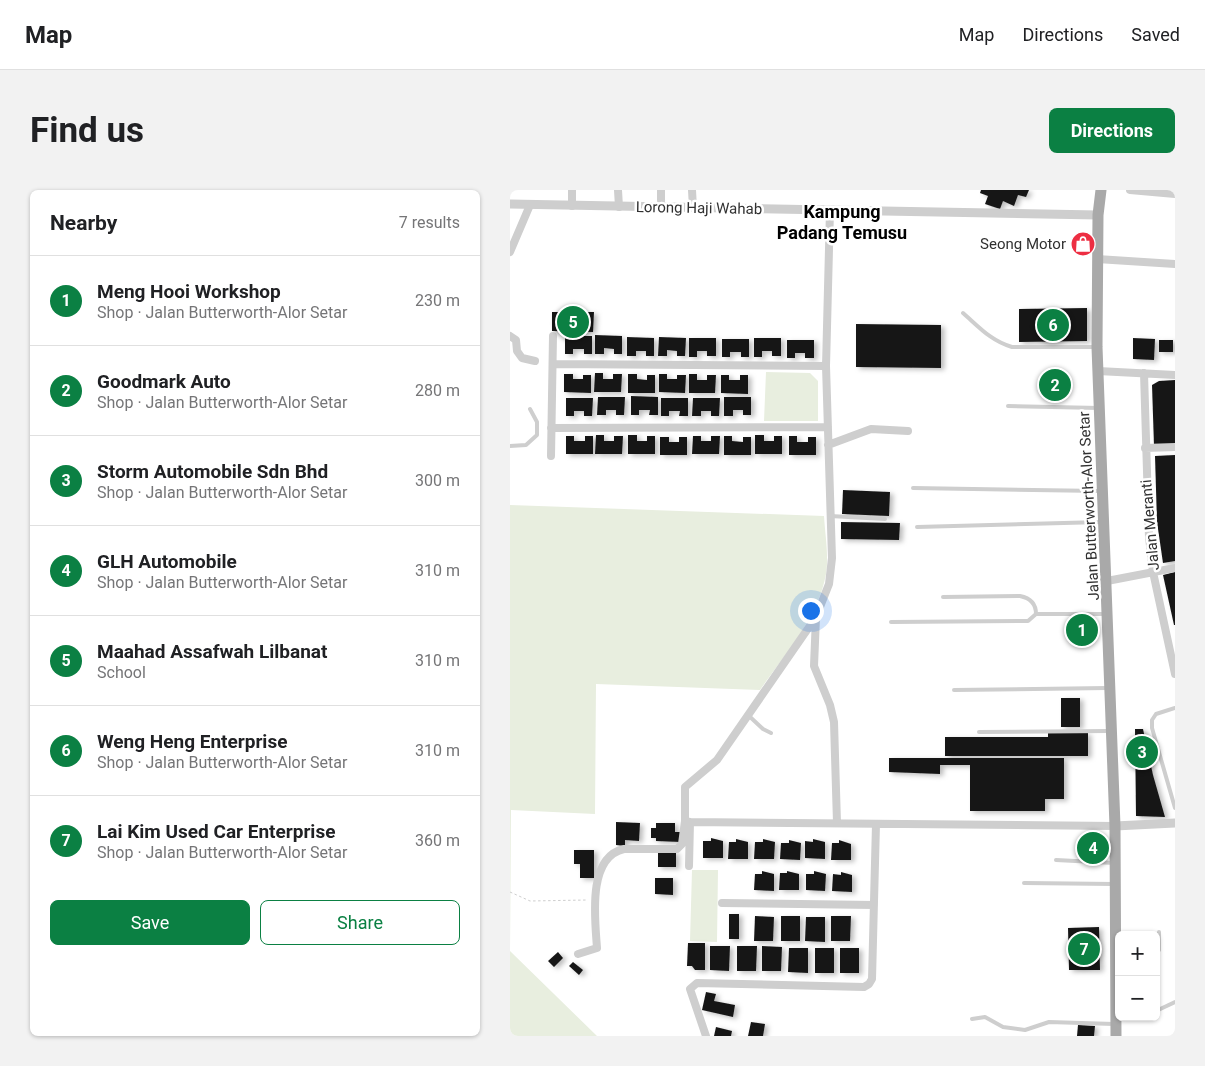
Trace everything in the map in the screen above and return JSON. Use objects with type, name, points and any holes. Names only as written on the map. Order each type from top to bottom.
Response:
[{"type":"main road","name":"Jalan Butterworth-Alor Setar","points":[[1101,190],[1098,215],[1097,347],[1109,614],[1118,931]]},
{"type":"main road","name":"Jalan Butterworth-Alor Setar","points":[[1116,1021],[1116,1036]]},
{"type":"street","points":[[572,190],[572,206]]},
{"type":"street","points":[[618,190],[619,207]]},
{"type":"street","points":[[661,190],[661,208]]},
{"type":"street","points":[[692,190],[693,208]]},
{"type":"street","points":[[1130,190],[1175,194]]},
{"type":"street","name":"Lorong Haji Wahab","points":[[510,204],[1098,215]]},
{"type":"street","points":[[510,252],[530,205]]},
{"type":"street","points":[[689,866],[685,787],[718,760],[816,617],[825,599],[832,572],[826,366],[830,210]]},
{"type":"street","points":[[1098,259],[1175,264]]},
{"type":"street","points":[[510,336],[516,340],[517,351],[522,358],[535,361]]},
{"type":"street","points":[[551,456],[553,336]]},
{"type":"street","points":[[553,364],[826,366]]},
{"type":"street","points":[[1098,371],[1175,375]]},
{"type":"street","name":"Jalan Meranti","points":[[1144,373],[1144,448],[1148,537],[1153,572],[1175,674]]},
{"type":"street","points":[[551,428],[828,427]]},
{"type":"street","points":[[828,445],[866,430],[908,431]]},
{"type":"street","points":[[1144,448],[1175,447]]},
{"type":"street","points":[[1107,581],[1175,568]]},
{"type":"street","points":[[816,617],[814,666],[830,705],[834,722],[837,823]]},
{"type":"street","points":[[687,822],[1115,826],[1175,823]]},
{"type":"street","points":[[578,954],[597,948],[595,900],[598,879],[605,860],[610,854],[624,849],[677,849],[683,840],[687,822]]},
{"type":"street","points":[[706,1036],[690,989],[697,982],[864,987],[869,984],[872,980],[876,824]]},
{"type":"street","points":[[722,903],[874,905]]},
{"type":"lane","points":[[963,313],[992,340],[1006,345],[1097,347]]},
{"type":"lane","points":[[1008,406],[1099,408]]},
{"type":"lane","points":[[510,446],[526,445],[533,441],[538,430],[535,416],[530,409]]},
{"type":"lane","points":[[538,430],[551,428]]},
{"type":"lane","points":[[913,488],[1103,491]]},
{"type":"lane","points":[[830,516],[885,519]]},
{"type":"lane","points":[[917,527],[1105,522]]},
{"type":"lane","points":[[943,597],[1020,596],[1027,598],[1033,603],[1036,614]]},
{"type":"lane","points":[[891,622],[1028,621],[1036,614],[1109,614]]},
{"type":"lane","points":[[954,690],[1111,688]]},
{"type":"lane","points":[[1175,708],[1156,714],[1152,720],[1152,728],[1175,808]]},
{"type":"lane","points":[[748,715],[763,729],[771,733]]},
{"type":"lane","points":[[979,732],[1112,731]]},
{"type":"lane","points":[[1056,860],[1116,863]]},
{"type":"lane","points":[[1024,883],[1117,884]]},
{"type":"lane","points":[[1160,1009],[1175,1002]]},
{"type":"lane","points":[[972,1019],[985,1017],[1003,1027],[1025,1030],[1049,1022],[1116,1024]]},
{"type":"path","points":[[510,892],[530,901],[595,900]]},
{"type":"green space","points":[[766,372],[810,373],[818,381],[818,421],[764,421]]},
{"type":"green space","points":[[510,505],[824,516],[827,560],[826,574],[816,606],[790,649],[760,690],[596,684],[595,814],[511,810],[510,951]]},
{"type":"green space","points":[[692,870],[718,870],[717,942],[690,941]]},
{"type":"green space","points":[[510,951],[597,1036],[510,1036]]},
{"type":"building","points":[[981,190],[1029,190],[1026,197],[1018,195],[1014,206],[1003,201],[1000,209],[985,204],[988,196],[980,193]]},
{"type":"building","points":[[1087,308],[1087,341],[1019,342],[1019,309]]},
{"type":"building","points":[[552,312],[594,312],[593,332],[552,331]]},
{"type":"building","points":[[856,324],[941,325],[941,368],[856,367]]},
{"type":"building","points":[[595,335],[622,336],[622,354],[614,354],[614,349],[604,348],[604,354],[595,354]]},
{"type":"building","points":[[565,336],[592,336],[592,354],[584,354],[584,349],[573,349],[573,354],[565,354]]},
{"type":"building","points":[[627,337],[654,338],[654,356],[646,356],[646,351],[636,351],[636,356],[627,356]]},
{"type":"building","points":[[659,337],[686,338],[685,356],[677,356],[677,351],[667,350],[667,356],[658,356]]},
{"type":"building","points":[[689,338],[716,338],[716,356],[707,356],[707,351],[697,351],[697,357],[689,357]]},
{"type":"building","points":[[754,338],[781,338],[781,356],[772,356],[772,351],[762,351],[762,357],[754,357]]},
{"type":"building","points":[[1133,338],[1155,339],[1154,360],[1133,359]]},
{"type":"building","points":[[722,339],[749,339],[749,357],[741,357],[741,352],[730,352],[730,357],[722,357]]},
{"type":"building","points":[[787,340],[814,340],[814,358],[805,358],[805,353],[795,353],[795,358],[787,358]]},
{"type":"building","points":[[1159,340],[1173,340],[1173,352],[1159,352]]},
{"type":"building","points":[[595,373],[603,373],[603,379],[613,379],[613,374],[622,374],[621,392],[594,392]]},
{"type":"building","points":[[564,374],[573,374],[573,379],[583,379],[583,375],[591,375],[591,393],[564,392]]},
{"type":"building","points":[[628,374],[637,374],[637,379],[647,380],[647,375],[655,375],[655,393],[628,393]]},
{"type":"building","points":[[659,374],[667,374],[667,379],[677,379],[677,375],[686,375],[685,393],[659,392]]},
{"type":"building","points":[[689,374],[697,374],[697,380],[707,380],[707,375],[716,375],[715,393],[689,393]]},
{"type":"building","points":[[721,375],[729,375],[729,380],[740,380],[740,375],[748,375],[748,394],[721,393]]},
{"type":"building","points":[[1175,380],[1175,445],[1154,446],[1152,385],[1159,381]]},
{"type":"building","points":[[631,396],[658,397],[658,415],[649,415],[650,410],[639,410],[639,415],[631,415]]},
{"type":"building","points":[[598,397],[625,397],[624,415],[616,415],[616,410],[606,410],[606,415],[597,415]]},
{"type":"building","points":[[724,397],[751,397],[751,415],[743,415],[743,410],[733,410],[733,416],[724,416]]},
{"type":"building","points":[[566,398],[593,398],[592,416],[584,416],[584,411],[574,411],[574,416],[566,416]]},
{"type":"building","points":[[661,398],[688,398],[688,416],[679,416],[680,411],[669,411],[669,416],[661,416]]},
{"type":"building","points":[[693,398],[720,398],[719,416],[711,416],[711,411],[701,411],[701,416],[692,416]]},
{"type":"building","points":[[596,435],[604,435],[604,441],[614,441],[614,436],[623,436],[622,454],[595,454]]},
{"type":"building","points":[[628,435],[637,435],[637,441],[647,441],[647,436],[655,436],[655,454],[628,454]]},
{"type":"building","points":[[755,435],[764,435],[764,441],[774,441],[774,436],[782,436],[782,454],[755,454]]},
{"type":"building","points":[[566,436],[574,436],[574,441],[585,441],[585,436],[593,436],[593,454],[566,454]]},
{"type":"building","points":[[693,436],[701,436],[701,441],[711,441],[711,436],[720,436],[719,454],[692,454]]},
{"type":"building","points":[[724,436],[732,436],[732,441],[743,442],[743,437],[751,437],[751,455],[724,455]]},
{"type":"building","points":[[789,436],[797,436],[797,442],[808,442],[808,437],[816,437],[816,455],[789,455]]},
{"type":"building","points":[[660,437],[669,437],[669,442],[679,442],[679,437],[687,437],[687,455],[660,455]]},
{"type":"building","points":[[1175,455],[1175,561],[1163,563],[1157,522],[1155,456]]},
{"type":"building","points":[[843,490],[890,492],[889,516],[842,514]]},
{"type":"building","points":[[841,522],[900,523],[899,540],[841,539]]},
{"type":"building","points":[[1175,572],[1175,625],[1174,625],[1163,575]]},
{"type":"building","points":[[1061,698],[1080,698],[1080,727],[1061,727]]},
{"type":"building","points":[[1135,729],[1143,729],[1165,817],[1136,816]]},
{"type":"building","points":[[1048,733],[1088,733],[1088,756],[945,756],[945,737],[1048,737]]},
{"type":"building","points":[[889,758],[1064,758],[1064,799],[1045,799],[1045,811],[970,811],[970,765],[940,765],[940,774],[889,772]]},
{"type":"building","points":[[616,822],[640,823],[639,841],[625,840],[625,846],[616,845]]},
{"type":"building","points":[[656,823],[675,823],[675,832],[681,832],[681,842],[656,841],[656,838],[651,838],[651,828],[656,828]]},
{"type":"building","points":[[711,838],[723,841],[723,858],[703,858],[703,841],[711,841]]},
{"type":"building","points":[[736,839],[748,842],[748,859],[728,859],[729,842],[736,842]]},
{"type":"building","points":[[763,839],[775,842],[774,859],[754,859],[755,842],[763,842]]},
{"type":"building","points":[[813,839],[825,842],[825,859],[805,858],[805,841],[813,842]]},
{"type":"building","points":[[789,840],[801,843],[800,860],[780,859],[781,843],[789,843]]},
{"type":"building","points":[[839,840],[851,844],[851,860],[831,860],[832,843],[839,843]]},
{"type":"building","points":[[574,850],[594,850],[594,878],[580,878],[580,864],[574,864]]},
{"type":"building","points":[[658,852],[676,852],[676,867],[658,867]]},
{"type":"building","points":[[762,871],[774,874],[774,891],[754,890],[755,874],[762,874]]},
{"type":"building","points":[[787,871],[799,874],[799,890],[779,890],[780,873],[787,873]]},
{"type":"building","points":[[814,871],[826,874],[825,891],[806,890],[806,874],[814,874]]},
{"type":"building","points":[[841,872],[852,875],[852,892],[832,891],[833,874],[841,875]]},
{"type":"building","points":[[655,878],[673,878],[673,895],[655,894]]},
{"type":"building","points":[[729,914],[739,914],[739,939],[729,939]]},
{"type":"building","points":[[755,916],[774,917],[773,941],[754,941]]},
{"type":"building","points":[[781,916],[800,916],[800,941],[781,941]]},
{"type":"building","points":[[831,916],[851,916],[850,941],[831,941]]},
{"type":"building","points":[[806,917],[825,917],[825,942],[805,941]]},
{"type":"building","points":[[1099,927],[1100,970],[1069,970],[1068,928]]},
{"type":"building","points":[[688,943],[705,943],[705,970],[695,970],[692,966],[687,966]]},
{"type":"building","points":[[710,946],[730,946],[729,971],[710,970]]},
{"type":"building","points":[[737,946],[757,946],[756,971],[737,971]]},
{"type":"building","points":[[762,946],[782,947],[781,971],[762,971]]},
{"type":"building","points":[[789,948],[808,948],[808,973],[788,972]]},
{"type":"building","points":[[815,948],[834,948],[834,973],[815,973]]},
{"type":"building","points":[[840,948],[859,948],[859,973],[840,973]]},
{"type":"building","points":[[558,952],[563,958],[554,967],[548,961]]},
{"type":"building","points":[[573,962],[583,970],[579,975],[569,966]]},
{"type":"building","points":[[706,992],[716,994],[714,1001],[735,1005],[733,1017],[702,1010]]},
{"type":"building","points":[[751,1022],[765,1024],[763,1036],[748,1036]]},
{"type":"building","points":[[1078,1025],[1095,1026],[1094,1036],[1077,1036]]},
{"type":"building","points":[[716,1027],[732,1031],[731,1036],[714,1036]]},
{"type":"place","name":"Seong Motor","points":[[1083,244]]},
{"type":"place","name":"Maahad Assafwah Lilbanat","points":[[573,322]]},
{"type":"place","name":"Weng Heng Enterprise","points":[[1053,325]]},
{"type":"place","name":"Goodmark Auto","points":[[1055,385]]},
{"type":"place","name":"Meng Hooi Workshop","points":[[1082,630]]},
{"type":"place","name":"Storm Automobile Sdn Bhd","points":[[1142,752]]},
{"type":"place","name":"GLH Automobile","points":[[1093,848]]},
{"type":"place","name":"Lai Kim Used Car Enterprise","points":[[1084,949]]},
{"type":"district","name":"Kampung Padang Temusu","points":[[842,221]]}]
